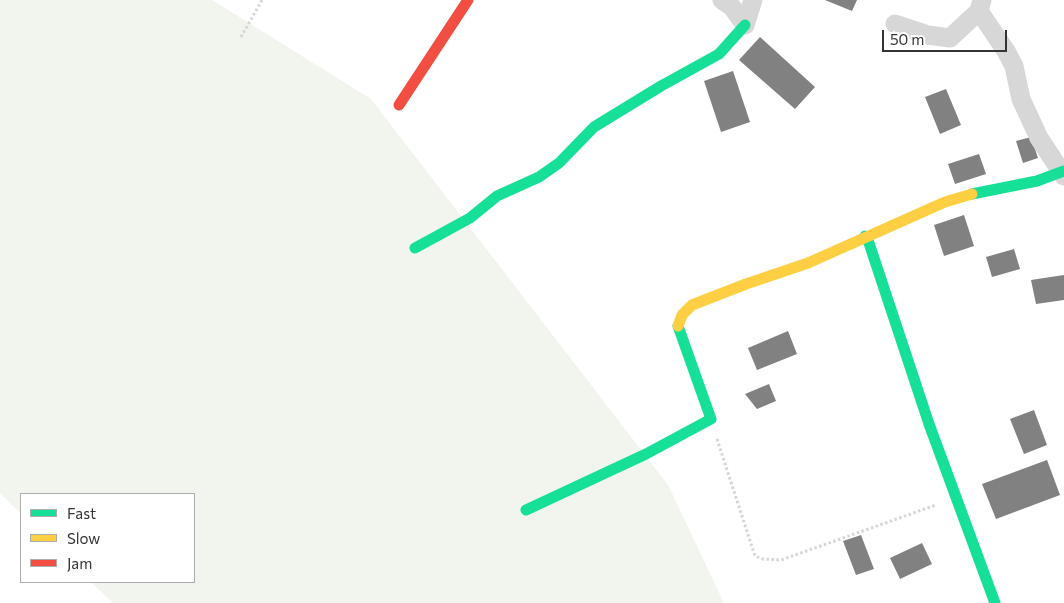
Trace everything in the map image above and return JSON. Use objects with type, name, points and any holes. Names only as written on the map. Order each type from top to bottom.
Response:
[{"type":"street","points":[[400,105],[468,0]]},
{"type":"street","points":[[722,0],[732,7],[745,25]]},
{"type":"street","points":[[415,248],[470,218],[497,196],[539,177],[558,163],[594,127],[661,86],[719,54],[745,25],[753,0]]},
{"type":"street","points":[[526,510],[646,454],[711,419],[678,328],[679,320],[692,305],[808,263],[945,202],[981,191],[1037,181],[1063,173],[1039,138],[1020,99],[1014,66],[981,5],[950,38],[928,35],[895,24]]},
{"type":"street","points":[[865,236],[870,243],[909,366],[955,498],[995,603]]},
{"type":"path","points":[[241,37],[262,0]]},
{"type":"path","points":[[711,419],[756,556],[763,559],[781,560],[955,498]]},
{"type":"shaded area","points":[[0,0],[212,0],[371,99],[668,485],[724,603],[113,603],[92,583],[195,583],[195,493],[20,493],[20,513],[0,493]]},
{"type":"building","points":[[825,0],[857,0],[852,11]]},
{"type":"building","points":[[760,37],[815,87],[795,109],[739,60]]},
{"type":"building","points":[[733,71],[750,122],[721,132],[704,81]]},
{"type":"building","points":[[946,89],[961,125],[940,134],[925,97]]},
{"type":"building","points":[[1031,137],[1038,158],[1023,163],[1016,141]]},
{"type":"building","points":[[979,154],[986,174],[955,184],[948,164]]},
{"type":"building","points":[[964,215],[974,246],[944,256],[934,225]]},
{"type":"building","points":[[1014,249],[1020,269],[992,277],[986,257]]},
{"type":"building","points":[[1064,275],[1064,300],[1036,304],[1031,280]]},
{"type":"building","points":[[788,331],[797,354],[757,370],[748,348]]},
{"type":"building","points":[[769,384],[776,401],[757,409],[745,394]]},
{"type":"building","points":[[1034,410],[1047,445],[1024,454],[1010,419]]},
{"type":"building","points":[[1047,460],[1060,495],[996,519],[982,484]]},
{"type":"building","points":[[861,535],[874,569],[856,575],[843,541]]},
{"type":"building","points":[[922,543],[932,564],[900,579],[890,558]]},
{"type":"traffic: fast","points":[[415,248],[470,218],[497,196],[539,177],[559,163],[594,127],[661,86],[719,54],[745,25]]},
{"type":"traffic: fast","points":[[972,194],[1037,181],[1064,171]]},
{"type":"traffic: fast","points":[[865,236],[869,243],[929,424],[995,603]]},
{"type":"traffic: fast","points":[[526,510],[646,454],[711,419],[678,326]]},
{"type":"traffic: slow","points":[[678,326],[682,315],[692,305],[808,263],[945,202],[972,194]]},
{"type":"traffic: jam","points":[[399,105],[468,0]]}]
